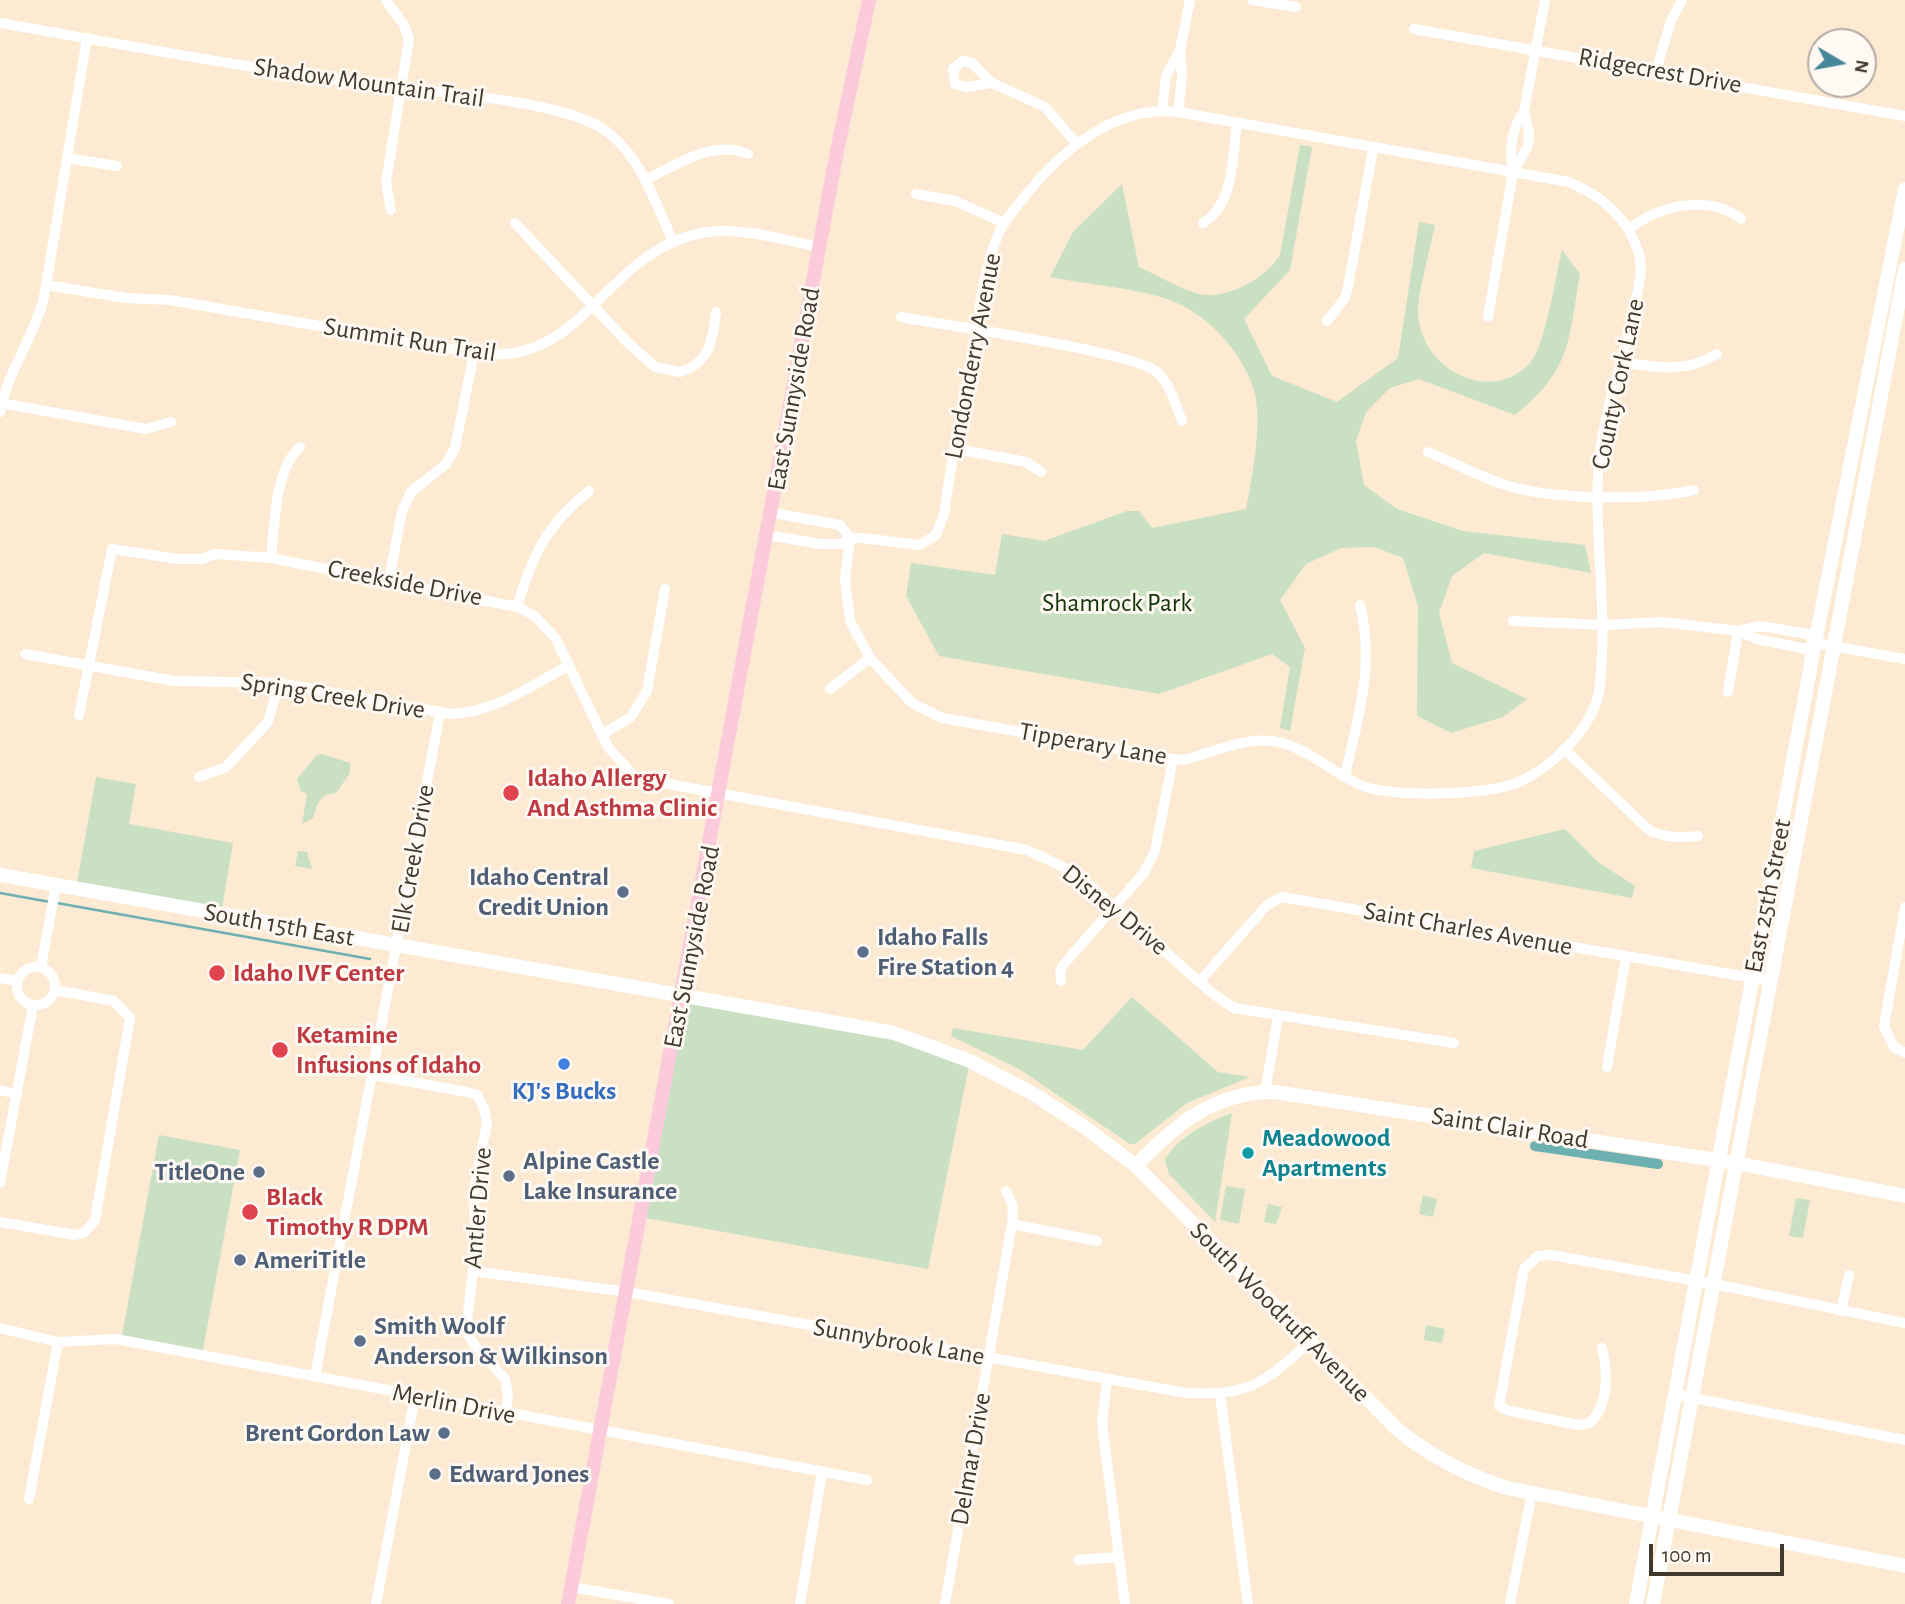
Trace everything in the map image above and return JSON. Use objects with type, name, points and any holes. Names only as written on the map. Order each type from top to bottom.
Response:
[{"type":"main road","name":"East Sunnyside Road","points":[[568,1604],[773,513],[820,247],[869,0]]},
{"type":"street","points":[[386,0],[408,32],[403,88],[386,182],[391,210]]},
{"type":"street","points":[[1178,112],[1182,77],[1180,50],[1189,0]]},
{"type":"street","points":[[1252,0],[1296,7]]},
{"type":"street","points":[[1488,317],[1513,173],[1510,152],[1512,135],[1524,111],[1545,0]]},
{"type":"street","points":[[1656,70],[1671,21],[1682,0]]},
{"type":"street","name":"Shadow Mountain Trail","points":[[0,23],[552,111],[597,125],[616,140],[645,180],[673,242]]},
{"type":"street","name":"Ridgecrest Drive","points":[[1414,29],[1905,116]]},
{"type":"street","points":[[87,38],[41,312],[14,365],[1,406],[146,429],[171,422]]},
{"type":"street","points":[[1162,112],[1166,76],[1180,50]]},
{"type":"street","points":[[992,83],[1045,107],[1076,144]]},
{"type":"street","points":[[1513,173],[1528,146],[1530,132],[1524,111]]},
{"type":"street","name":"Londonderry Avenue","points":[[768,536],[820,544],[841,544],[850,538],[920,545],[928,542],[941,526],[989,261],[1004,223],[1034,184],[1076,144],[1116,122],[1162,112],[1178,112],[1513,173]]},
{"type":"street","points":[[1203,223],[1215,216],[1223,204],[1237,124]]},
{"type":"street","points":[[645,180],[707,151],[733,148],[748,153]]},
{"type":"street","points":[[1327,321],[1345,298],[1348,287],[1373,149]]},
{"type":"street","points":[[67,158],[117,166]]},
{"type":"street","name":"County Cork Lane","points":[[1513,173],[1569,182],[1592,192],[1615,210],[1629,229],[1641,268],[1623,362],[1605,427],[1598,477],[1597,524],[1604,625],[1597,701],[1577,734],[1564,749]]},
{"type":"street","name":"East 25th Street","points":[[1636,1604],[1815,643],[1905,189]]},
{"type":"street","points":[[916,194],[955,201],[1004,223]]},
{"type":"street","points":[[1629,229],[1642,219],[1673,207],[1714,206],[1732,212],[1741,219]]},
{"type":"street","points":[[515,223],[591,305],[655,367],[667,371],[687,370],[709,351],[716,312]]},
{"type":"street","name":"Summit Run Trail","points":[[46,285],[125,298],[170,300],[474,353],[512,356],[530,351],[574,326],[591,305],[638,262],[673,242],[715,231],[820,247]]},
{"type":"street","name":"East 25th Street","points":[[1653,1604],[1905,269]]},
{"type":"street","points":[[901,317],[1072,347],[1149,366],[1165,383],[1182,421]]},
{"type":"street","points":[[389,580],[402,511],[411,492],[446,464],[455,448],[474,353]]},
{"type":"street","points":[[1623,362],[1654,368],[1684,368],[1717,354]]},
{"type":"street","points":[[271,558],[285,475],[290,456],[300,447]]},
{"type":"street","points":[[956,449],[1026,462],[1041,472]]},
{"type":"street","points":[[1427,452],[1512,486],[1540,492],[1657,496],[1694,490]]},
{"type":"street","points":[[517,607],[546,533],[567,508],[589,491]]},
{"type":"street","name":"Londonderry Avenue","points":[[773,513],[839,524],[850,538]]},
{"type":"street","name":"Tipperary Lane","points":[[850,538],[846,601],[850,621],[870,658],[912,704],[942,718],[1184,760],[1269,740],[1300,749],[1345,776],[1380,792],[1498,790],[1548,765],[1564,749]]},
{"type":"street","name":"Creekside Drive","points":[[89,665],[112,549],[178,559],[202,559],[223,554],[271,558],[389,580],[517,607],[535,616],[556,639],[608,747],[636,778],[720,795]]},
{"type":"street","points":[[603,734],[631,717],[641,705],[647,691],[666,589]]},
{"type":"street","points":[[1345,776],[1365,680],[1368,650],[1360,606]]},
{"type":"street","points":[[1513,621],[1604,625],[1663,622],[1738,631],[1760,626],[1808,634],[1815,643],[1905,659]]},
{"type":"street","points":[[1728,692],[1738,631]]},
{"type":"street","name":"Spring Creek Drive","points":[[25,654],[174,681],[279,684],[440,713],[467,714],[489,707],[568,666]]},
{"type":"street","points":[[830,689],[870,658]]},
{"type":"street","points":[[79,715],[89,665]]},
{"type":"street","points":[[199,777],[226,767],[262,729],[274,709],[279,684]]},
{"type":"street","name":"Elk Creek Drive","points":[[315,1376],[440,713]]},
{"type":"street","points":[[1564,749],[1649,830],[1671,837],[1698,836]]},
{"type":"street","points":[[1062,981],[1060,972],[1064,964],[1143,874],[1156,851],[1173,759]]},
{"type":"street","name":"Disney Drive","points":[[720,795],[1027,850],[1076,873],[1234,1008],[1454,1043]]},
{"type":"street","name":"South 15th East","points":[[0,875],[55,890],[683,994]]},
{"type":"street","points":[[41,967],[55,890]]},
{"type":"street","name":"Saint Charles Avenue","points":[[1200,981],[1267,905],[1282,897],[1771,981]]},
{"type":"street","points":[[1905,907],[1902,940],[1884,1026],[1887,1037],[1905,1053]]},
{"type":"street","points":[[1607,1067],[1626,957]]},
{"type":"street","points":[[41,967],[51,973],[55,990],[49,1000],[33,1005],[18,993],[17,981],[24,971],[41,967]]},
{"type":"street","points":[[0,978],[17,981]]},
{"type":"street","points":[[0,1222],[75,1235],[85,1232],[95,1220],[130,1018],[114,1002],[55,990]]},
{"type":"street","name":"South Woodruff Avenue","points":[[683,994],[894,1033],[970,1061],[1030,1092],[1074,1120],[1136,1166],[1414,1443],[1467,1474],[1530,1498],[1670,1520],[1905,1566]]},
{"type":"street","points":[[0,1183],[33,1005]]},
{"type":"street","points":[[1265,1092],[1278,1017]]},
{"type":"street","name":"Antler Drive","points":[[373,1075],[467,1092],[477,1095],[484,1108],[487,1123],[474,1190],[473,1271],[466,1331],[475,1346],[505,1379],[506,1414]]},
{"type":"street","points":[[0,1090],[17,1094]]},
{"type":"street","name":"Saint Clair Road","points":[[1136,1166],[1164,1136],[1193,1115],[1224,1101],[1265,1092],[1303,1095],[1736,1163],[1905,1196]]},
{"type":"street","name":"Delmar Drive","points":[[945,1604],[1013,1224],[1013,1206],[1006,1191]]},
{"type":"street","points":[[1013,1224],[1097,1241]]},
{"type":"street","points":[[1602,1348],[1606,1364],[1602,1405],[1590,1423],[1578,1425],[1506,1410],[1499,1406],[1517,1294],[1524,1269],[1538,1256],[1550,1255],[1714,1284],[1905,1323]]},
{"type":"street","name":"Sunnybrook Lane","points":[[473,1271],[626,1292],[1186,1393],[1220,1395],[1258,1384],[1275,1373],[1310,1342]]},
{"type":"street","points":[[1842,1311],[1849,1275]]},
{"type":"street","name":"Merlin Drive","points":[[0,1328],[58,1342],[116,1339],[867,1480]]},
{"type":"street","points":[[29,1499],[58,1342]]},
{"type":"street","points":[[1107,1380],[1102,1423],[1125,1604]]},
{"type":"street","points":[[1674,1394],[1905,1440]]},
{"type":"street","points":[[1220,1395],[1248,1604]]},
{"type":"street","points":[[376,1604],[415,1396]]},
{"type":"street","points":[[800,1604],[822,1472]]},
{"type":"street","points":[[1510,1604],[1530,1498]]},
{"type":"street","points":[[1078,1560],[1118,1557]]},
{"type":"street","points":[[571,1587],[669,1604]]},
{"type":"green space","name":"Shamrock Park","points":[[1300,145],[1312,147],[1290,270],[1244,319],[1272,376],[1337,402],[1398,358],[1419,222],[1435,225],[1418,306],[1422,334],[1431,351],[1444,365],[1460,375],[1478,381],[1496,381],[1514,375],[1530,363],[1545,327],[1562,250],[1580,274],[1564,353],[1548,383],[1515,415],[1419,379],[1390,388],[1366,412],[1356,441],[1364,485],[1397,509],[1463,531],[1585,545],[1591,573],[1484,553],[1452,576],[1439,613],[1452,663],[1527,699],[1503,717],[1451,733],[1417,716],[1418,606],[1403,558],[1374,547],[1341,548],[1306,564],[1280,600],[1305,648],[1290,731],[1280,728],[1290,667],[1272,654],[1159,694],[939,656],[906,596],[911,563],[995,575],[1002,534],[1044,541],[1127,511],[1139,511],[1152,528],[1246,509],[1256,448],[1256,400],[1247,372],[1229,344],[1191,310],[1161,297],[1050,277],[1073,232],[1122,184],[1139,267],[1198,294],[1226,293],[1248,284],[1267,271],[1280,255]]},
{"type":"green space","points":[[322,754],[350,763],[350,773],[336,793],[326,795],[320,800],[313,818],[302,824],[307,794],[301,791],[297,779],[316,756]]},
{"type":"green space","points":[[96,777],[136,784],[129,824],[233,843],[221,914],[76,888]]},
{"type":"green space","points":[[1565,829],[1598,862],[1635,886],[1632,898],[1471,868],[1474,851]]},
{"type":"green space","points":[[298,851],[307,852],[312,869],[295,866]]},
{"type":"green space","points":[[683,994],[886,1031],[970,1061],[928,1269],[641,1217]]},
{"type":"green space","points":[[1132,997],[1218,1072],[1250,1077],[1187,1103],[1135,1144],[1130,1144],[1019,1069],[951,1036],[953,1028],[1083,1050]]},
{"type":"green space","points":[[1232,1113],[1215,1222],[1169,1174],[1165,1160],[1186,1137],[1204,1125]]},
{"type":"green space","points":[[159,1135],[240,1150],[202,1355],[121,1341]]},
{"type":"green space","points":[[1226,1186],[1245,1189],[1239,1224],[1220,1220]]},
{"type":"green space","points":[[1423,1195],[1437,1199],[1433,1217],[1419,1214]]},
{"type":"green space","points":[[1796,1198],[1810,1200],[1803,1238],[1789,1236]]},
{"type":"green space","points":[[1268,1204],[1282,1207],[1276,1224],[1264,1222]]},
{"type":"green space","points":[[1426,1325],[1445,1329],[1442,1343],[1424,1340]]},
{"type":"waterway","points":[[0,893],[50,902]]},
{"type":"waterway","points":[[57,903],[370,959]]},
{"type":"waterway","points":[[1535,1146],[1658,1164]]},
{"type":"place","name":"Idaho Allergy And Asthma Clinic","points":[[511,793]]},
{"type":"place","name":"Idaho Central Credit Union","points":[[623,892]]},
{"type":"place","name":"Idaho Falls Fire Station 4","points":[[863,952]]},
{"type":"place","name":"Idaho IVF Center","points":[[217,973]]},
{"type":"place","name":"Ketamine Infusions of Idaho","points":[[280,1050]]},
{"type":"place","name":"KJ's Bucks","points":[[564,1064]]},
{"type":"place","name":"Meadowood Apartments","points":[[1248,1153]]},
{"type":"place","name":"TitleOne","points":[[259,1172]]},
{"type":"place","name":"Alpine Castle Lake Insurance","points":[[509,1176]]},
{"type":"place","name":"Black Timothy R DPM","points":[[250,1212]]},
{"type":"place","name":"AmeriTitle","points":[[240,1260]]},
{"type":"place","name":"Smith Woolf Anderson & Wilkinson","points":[[360,1341]]},
{"type":"place","name":"Brent Gordon Law","points":[[444,1433]]},
{"type":"place","name":"Edward Jones","points":[[435,1474]]}]
